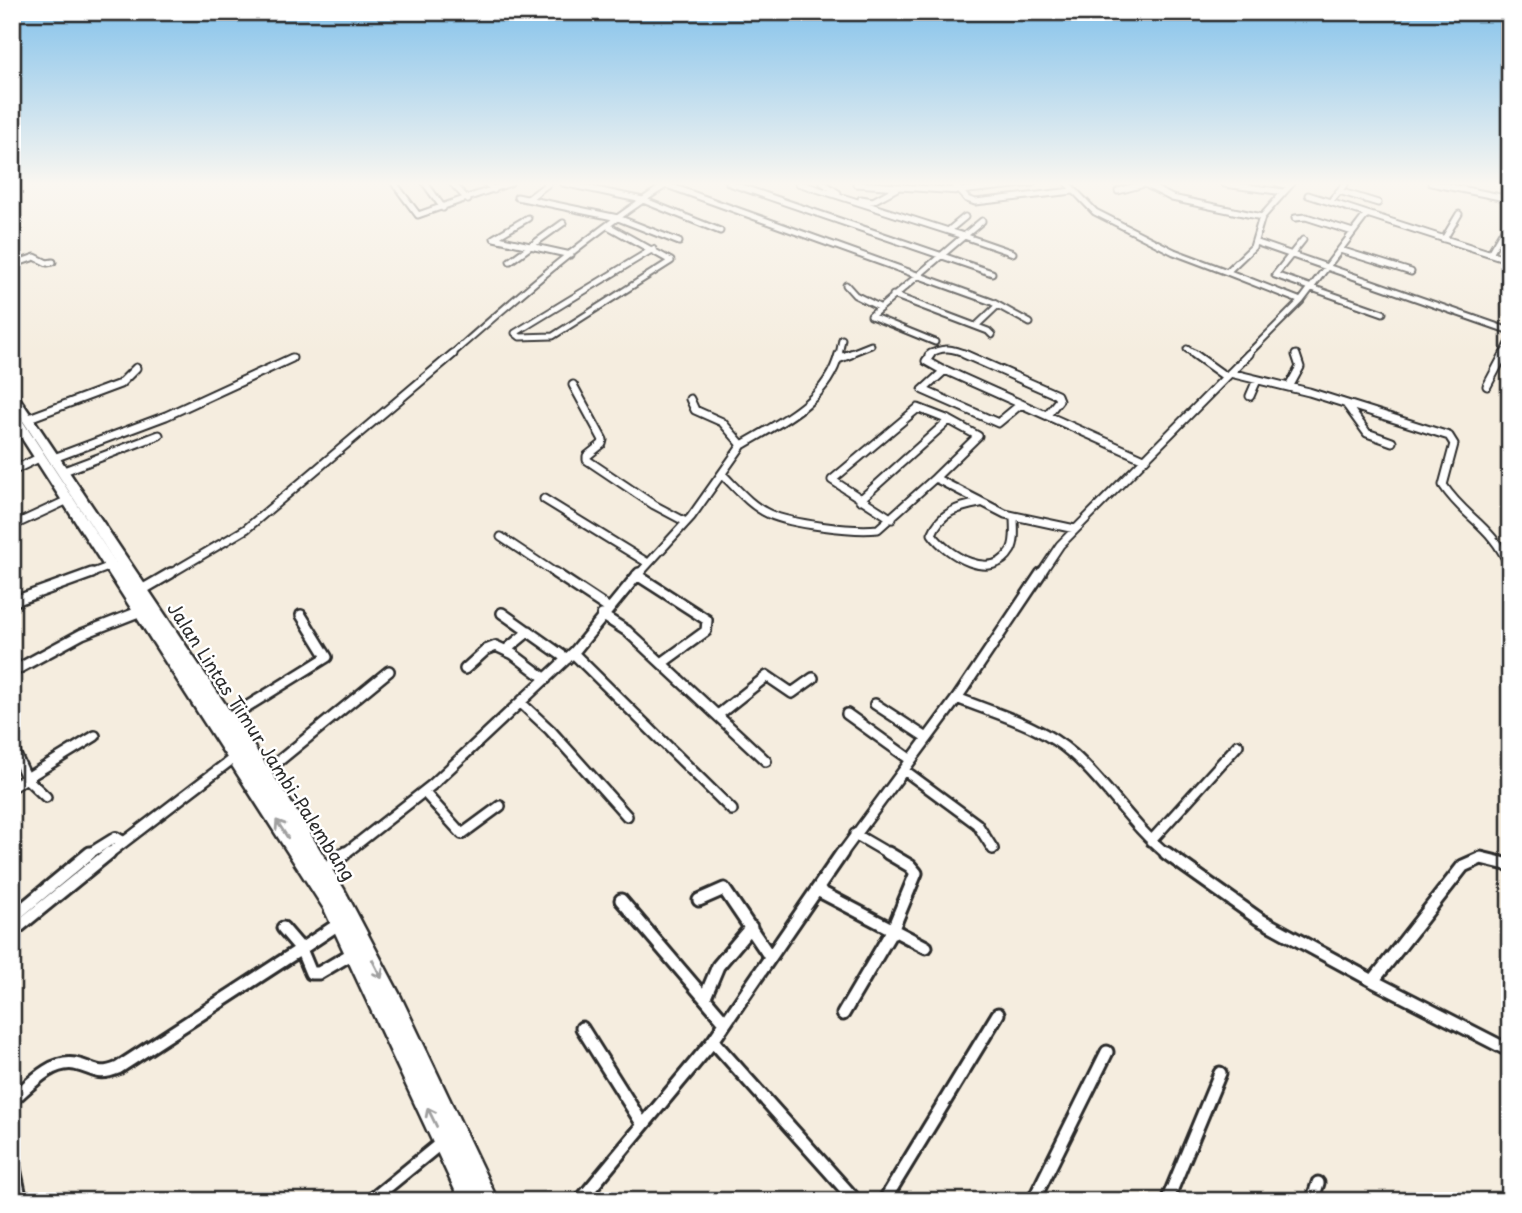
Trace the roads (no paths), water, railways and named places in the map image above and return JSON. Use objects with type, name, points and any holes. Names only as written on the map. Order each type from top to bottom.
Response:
[{"type":"highway","name":"Jalan Lintas Timur Jambi-Palembang","points":[[16,406],[136,593],[227,719],[263,774],[394,1004],[487,1201]]},
{"type":"highway","name":"Jalan Lintas Timur Jambi-Palembang","points":[[53,462],[68,500],[111,566],[136,593],[141,611],[235,757],[318,874],[472,1201]]},
{"type":"street","points":[[505,240],[571,255]]},
{"type":"street","points":[[510,261],[540,240]]},
{"type":"street","points":[[136,593],[246,529],[379,419],[515,299],[591,240]]},
{"type":"street","points":[[635,240],[653,249],[670,258],[670,262],[553,336],[534,337],[515,333],[653,249]]},
{"type":"street","points":[[672,240],[678,242]]},
{"type":"street","points":[[822,240],[918,274],[997,306],[1030,323]]},
{"type":"street","points":[[893,240],[992,273]]},
{"type":"street","points":[[935,342],[871,316],[878,307],[960,240]]},
{"type":"street","points":[[974,240],[1013,253]]},
{"type":"street","points":[[1148,240],[1301,301]]},
{"type":"street","points":[[1227,272],[1256,240]]},
{"type":"street","points":[[1303,240],[1274,275],[1383,313]]},
{"type":"street","points":[[580,1201],[713,1041],[855,834],[957,698],[1048,561],[1075,529],[1301,301],[1328,269],[1348,240]]},
{"type":"street","points":[[1446,240],[1510,260]]},
{"type":"street","points":[[1490,253],[1498,240]]},
{"type":"street","points":[[1255,243],[1510,331]]},
{"type":"street","points":[[1340,250],[1411,272]]},
{"type":"street","points":[[12,265],[35,257],[47,263],[53,262]]},
{"type":"street","points":[[846,285],[855,295],[878,307]]},
{"type":"street","points":[[893,295],[976,326],[992,335]]},
{"type":"street","points":[[976,326],[997,306]]},
{"type":"street","points":[[318,874],[424,792],[570,656],[605,612],[691,516],[742,445],[785,418],[825,386],[838,359],[842,339]]},
{"type":"street","points":[[1487,387],[1510,342]]},
{"type":"street","points":[[838,359],[871,345]]},
{"type":"street","points":[[1047,415],[1059,400],[1057,396],[951,348],[937,349],[927,356],[926,361],[942,370],[1144,459]]},
{"type":"street","points":[[1187,349],[1228,375],[1289,387],[1451,437],[1454,444],[1443,485],[1448,494],[1488,529],[1500,545],[1510,568]]},
{"type":"street","points":[[1289,387],[1300,367],[1296,355]]},
{"type":"street","points":[[53,462],[166,416],[292,358]]},
{"type":"street","points":[[16,406],[120,384],[136,368]]},
{"type":"street","points":[[942,370],[923,390],[998,422],[1021,404]]},
{"type":"street","points":[[1250,396],[1257,380]]},
{"type":"street","points":[[573,385],[603,440],[602,444],[587,456],[587,460],[654,505],[691,516]]},
{"type":"street","points":[[690,398],[695,410],[722,422],[742,445]]},
{"type":"street","points":[[1346,404],[1367,433],[1392,442]]},
{"type":"street","points":[[723,475],[760,511],[821,526],[878,529],[892,519],[978,436],[925,408],[915,409],[834,477],[833,483],[892,519]]},
{"type":"street","points":[[860,500],[948,419]]},
{"type":"street","points":[[12,471],[159,435]]},
{"type":"street","points":[[935,478],[980,503],[1014,517],[1075,529]]},
{"type":"street","points":[[544,499],[648,564]]},
{"type":"street","points":[[12,526],[68,500]]},
{"type":"street","points":[[980,503],[956,507],[943,514],[936,523],[932,534],[937,542],[953,555],[985,565],[999,563],[1012,547],[1014,517]]},
{"type":"street","points":[[501,537],[605,612],[766,761]]},
{"type":"street","points":[[12,602],[111,566]]},
{"type":"street","points":[[637,575],[707,620],[706,631],[662,663]]},
{"type":"street","points":[[12,672],[82,634],[141,611]]},
{"type":"street","points":[[502,612],[570,656],[732,810]]},
{"type":"street","points":[[227,719],[327,657],[301,615]]},
{"type":"street","points":[[506,650],[529,631]]},
{"type":"street","points":[[465,669],[491,647],[506,650],[546,679]]},
{"type":"street","points":[[263,774],[389,671]]},
{"type":"street","points":[[718,715],[767,676],[790,693],[796,692],[813,678]]},
{"type":"street","points":[[957,698],[1044,734],[1070,751],[1151,841],[1213,891],[1253,917],[1308,949],[1510,1051]]},
{"type":"street","points":[[521,703],[550,730],[627,816]]},
{"type":"street","points":[[875,704],[927,738]]},
{"type":"street","points":[[846,713],[911,760]]},
{"type":"street","points":[[12,787],[95,736]]},
{"type":"street","points":[[1151,841],[1238,745]]},
{"type":"street","points":[[14,751],[27,779],[46,797]]},
{"type":"street","points":[[12,932],[235,757]]},
{"type":"street","points":[[904,770],[972,819],[984,831],[993,849]]},
{"type":"street","points":[[424,792],[462,834],[500,806]]},
{"type":"street","points":[[843,1014],[892,931],[916,873],[910,866],[855,834]]},
{"type":"street","points":[[14,916],[79,860],[116,837],[124,842]]},
{"type":"street","points":[[1373,981],[1463,866],[1480,858],[1510,865]]},
{"type":"street","points":[[699,900],[716,890],[724,889],[770,957]]},
{"type":"street","points":[[817,890],[926,947]]},
{"type":"street","points":[[621,900],[725,1022]]},
{"type":"street","points":[[12,1100],[58,1066],[68,1064],[82,1067],[95,1074],[106,1074],[118,1068],[340,923]]},
{"type":"street","points":[[705,997],[718,966],[751,927]]},
{"type":"street","points":[[283,928],[300,949],[307,967],[314,974],[353,953]]},
{"type":"street","points":[[884,1201],[999,1014]]},
{"type":"street","points":[[582,1028],[643,1125]]},
{"type":"street","points":[[713,1041],[856,1201]]},
{"type":"street","points":[[1033,1201],[1107,1052]]},
{"type":"street","points":[[1167,1201],[1220,1073]]},
{"type":"street","points":[[370,1201],[443,1141]]},
{"type":"street","points":[[12,1159],[21,1201]]},
{"type":"street","points":[[1312,1201],[1318,1183]]}]
